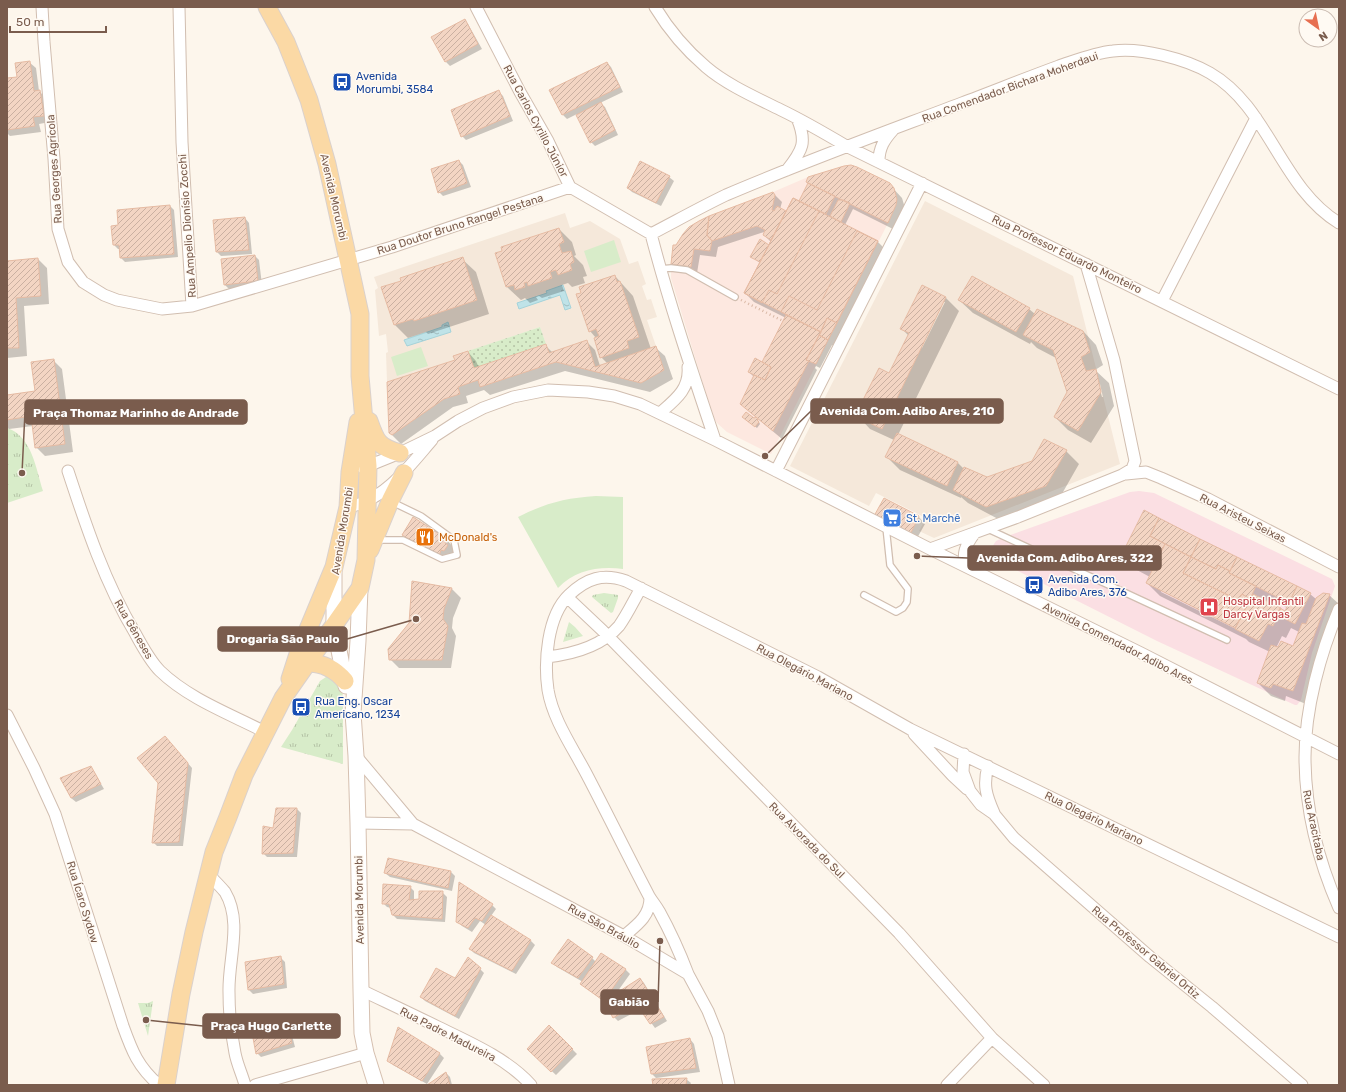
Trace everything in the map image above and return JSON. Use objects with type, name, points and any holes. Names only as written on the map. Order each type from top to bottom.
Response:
[{"type":"main road","name":"Avenida Morumbi","points":[[267,7],[286,42],[309,100],[327,164],[360,314],[361,396],[368,466],[366,560],[360,588],[353,713],[358,823],[362,1033],[376,1085]]},
{"type":"main road","name":"Avenida Morumbi","points":[[353,713],[334,625],[334,567],[348,507],[350,472],[361,396]]},
{"type":"main road","points":[[361,396],[375,438],[384,447],[400,453]]},
{"type":"main road","points":[[366,560],[390,501],[404,473]]},
{"type":"main road","points":[[285,696],[299,652],[334,567]]},
{"type":"main road","points":[[166,1085],[181,994],[214,852],[242,782],[285,696],[360,588]]},
{"type":"main road","points":[[308,663],[315,663],[329,667],[345,681]]},
{"type":"street","name":"Rua Georges Agrícola","points":[[42,7],[58,229],[68,262],[83,282],[104,295],[117,300],[162,309],[192,306]]},
{"type":"street","name":"Rua Ampelio Dionísio Zocchi","points":[[179,7],[182,142],[192,306],[349,260]]},
{"type":"street","name":"Rua Carlos Cyrillo Júnior","points":[[476,7],[520,92],[548,141],[570,187],[651,234]]},
{"type":"street","name":"Rua Professor Eduardo Monteiro","points":[[655,7],[682,45],[708,68],[740,89],[797,118],[848,147],[1339,389]]},
{"type":"street","name":"Rua Comendador Bichara Moherdaui","points":[[651,234],[724,196],[786,170],[1032,76],[1091,55],[1114,50],[1146,51],[1184,61],[1209,72],[1227,84],[1243,100],[1256,118],[1285,166],[1312,201],[1339,223]]},
{"type":"street","points":[[786,170],[797,157],[803,140],[801,127],[797,118]]},
{"type":"street","points":[[1162,301],[1256,118]]},
{"type":"street","points":[[879,161],[881,146],[894,129]]},
{"type":"street","points":[[776,471],[922,183]]},
{"type":"street","name":"Rua Doutor Bruno Rangel Pestana","points":[[349,260],[570,187]]},
{"type":"street","points":[[651,234],[660,270],[687,358],[715,440]]},
{"type":"street","points":[[930,549],[974,534],[1085,491],[1129,472],[1134,466],[1135,461],[1114,360],[1086,264]]},
{"type":"street","points":[[660,413],[679,396],[684,389],[688,379],[687,358]]},
{"type":"street","name":"Avenida Comendador Adibo Ares","points":[[350,472],[400,453],[435,436],[458,421],[483,408],[513,396],[548,390],[588,392],[614,396],[640,404],[715,440],[886,527],[1141,653],[1339,754]]},
{"type":"street","name":"Avenida Comendador Adibo Ares","points":[[348,507],[367,501],[385,489],[404,473],[435,436]]},
{"type":"street","name":"Rua Aristeu Seixas","points":[[1134,456],[1146,472]]},
{"type":"street","name":"Rua Gêneses","points":[[68,471],[88,532],[122,611],[146,653],[160,671],[177,686],[199,699],[266,732]]},
{"type":"street","name":"Rua Aristeu Seixas","points":[[1122,475],[1146,472],[1208,499],[1339,567]]},
{"type":"street","points":[[967,567],[964,557],[964,550],[974,534]]},
{"type":"street","name":"Rua Olegário Mariano","points":[[688,974],[670,933],[650,898],[559,722],[548,690],[547,657],[552,626],[557,613],[567,597],[590,580],[602,577],[614,577],[641,588],[818,677],[910,729],[1339,937]]},
{"type":"street","points":[[547,657],[566,655],[594,645],[608,636],[619,625],[641,588]]},
{"type":"street","name":"Rua Alvorada do Sul","points":[[567,597],[608,636],[899,933],[992,1038],[1044,1085]]},
{"type":"street","name":"Rua Aracitaba","points":[[1339,609],[1320,661],[1311,704],[1305,756],[1308,808],[1319,853],[1328,882],[1339,908]]},
{"type":"street","name":"Rua Ícaro Sydow","points":[[7,715],[55,814],[120,1019],[132,1051],[141,1066],[159,1085]]},
{"type":"street","points":[[910,729],[953,776],[970,791]]},
{"type":"street","name":"Rua Professor Gabriel Ortiz","points":[[964,754],[963,772],[970,791],[981,805],[994,814],[1014,838],[1150,957],[1212,1007],[1302,1085]]},
{"type":"street","name":"Rua São Bráulio","points":[[356,756],[413,824],[624,936],[688,974]]},
{"type":"street","name":"Rua Professor Gabriel Ortiz","points":[[988,766],[985,778],[985,787],[987,797],[994,814]]},
{"type":"street","name":"Rua São Bráulio","points":[[358,823],[413,824]]},
{"type":"street","points":[[208,874],[224,892],[230,904],[233,916],[234,939],[229,990],[230,1016],[235,1053],[245,1085]]},
{"type":"street","points":[[624,936],[643,919],[648,912],[650,898]]},
{"type":"street","points":[[688,974],[708,1011],[718,1036],[729,1085]]},
{"type":"street","name":"Rua Padre Madureira","points":[[361,990],[467,1041],[500,1060],[526,1079],[531,1085]]},
{"type":"street","points":[[947,1085],[992,1038]]},
{"type":"street","points":[[255,1085],[366,1052]]},
{"type":"lane","points":[[660,270],[671,268],[687,270],[736,297]]},
{"type":"lane","points":[[374,540],[403,540],[442,559],[457,555],[454,540],[421,516],[390,501]]},
{"type":"lane","points":[[864,595],[896,612],[903,608],[907,602],[908,589],[890,565],[886,527]]},
{"type":"lane","points":[[987,529],[1227,640]]},
{"type":"path","points":[[750,305],[783,321]]},
{"type":"shaded area","points":[[851,165],[894,188],[897,199],[888,223],[771,454],[727,432],[713,417],[671,278],[673,245],[676,245],[683,234],[690,227],[709,216],[758,197],[759,198],[808,177]]},
{"type":"shaded area","points":[[925,201],[1073,276],[1120,464],[934,538],[919,531],[926,518],[876,493],[869,506],[790,466]]},
{"type":"shaded area","points":[[565,213],[570,228],[590,221],[620,239],[629,264],[638,261],[646,284],[642,286],[647,300],[651,299],[657,317],[647,320],[656,346],[595,367],[549,353],[540,327],[454,356],[455,360],[387,382],[386,353],[388,352],[386,334],[379,336],[375,290],[378,288],[374,277]]},
{"type":"shaded area","name":"Hospital Infantil Darcy Vargas","points":[[1139,491],[1154,493],[1332,579],[1335,586],[1312,653],[1301,700],[1297,705],[1157,641],[1002,563],[991,552],[996,541],[1005,537],[1130,492]]},
{"type":"green space","points":[[614,240],[621,262],[591,272],[584,251]]},
{"type":"green space","points":[[540,327],[546,344],[474,368],[468,351]]},
{"type":"green space","points":[[421,347],[428,366],[397,376],[391,357]]},
{"type":"green space","points":[[7,428],[22,438],[28,446],[32,454],[43,491],[7,503]]},
{"type":"green space","points":[[596,496],[623,497],[623,569],[605,568],[580,573],[572,577],[558,588],[518,517],[556,502]]},
{"type":"green space","points":[[604,593],[618,595],[613,612],[611,613],[592,597],[593,595]]},
{"type":"green space","points":[[569,622],[583,636],[563,642]]},
{"type":"green space","points":[[329,675],[341,678],[343,697],[343,764],[281,747],[320,681]]},
{"type":"green space","points":[[153,1001],[148,1036],[138,1003],[148,1003]]},
{"type":"water","points":[[563,285],[571,308],[565,310],[560,295],[519,309],[517,303],[547,293],[546,291]]},
{"type":"water","points":[[448,322],[451,332],[407,346],[404,340],[442,327],[442,325]]},
{"type":"building","points":[[465,19],[478,44],[445,62],[431,37]]},
{"type":"building","points":[[30,61],[34,91],[40,90],[44,116],[33,117],[35,126],[7,130],[7,78],[17,77],[15,63]]},
{"type":"building","points":[[607,62],[620,87],[562,115],[549,90]]},
{"type":"building","points":[[499,90],[510,116],[461,137],[451,110]]},
{"type":"building","points":[[601,102],[615,130],[590,143],[576,115]]},
{"type":"building","points":[[459,160],[467,183],[438,193],[431,169]]},
{"type":"building","points":[[640,161],[670,176],[656,203],[627,188]]},
{"type":"building","points":[[851,165],[890,183],[894,188],[897,199],[896,205],[888,223],[806,182],[808,177]]},
{"type":"building","points":[[808,183],[835,196],[826,214],[799,201]]},
{"type":"building","points":[[773,192],[775,195],[772,210],[774,211],[777,206],[786,211],[771,240],[763,235],[765,230],[757,226],[712,241],[707,235],[709,216]]},
{"type":"building","points":[[793,198],[878,241],[828,340],[819,335],[821,332],[744,293]]},
{"type":"building","points":[[793,198],[819,211],[777,294],[769,290],[762,303],[744,293]]},
{"type":"building","points":[[838,200],[843,200],[850,203],[841,222],[830,216]]},
{"type":"building","points":[[170,205],[174,254],[120,258],[119,245],[113,245],[111,226],[118,225],[117,210]]},
{"type":"building","points":[[709,216],[707,235],[712,241],[710,251],[694,249],[691,267],[671,264],[673,245],[676,245],[689,227]]},
{"type":"building","points":[[245,217],[249,250],[216,252],[213,220]]},
{"type":"building","points":[[559,228],[564,242],[559,244],[562,253],[571,251],[574,262],[570,264],[572,270],[558,275],[556,270],[550,272],[552,278],[528,286],[527,282],[524,283],[525,287],[515,290],[514,285],[506,287],[495,253],[502,251],[501,247]]},
{"type":"building","points":[[857,231],[878,241],[837,323],[827,318],[821,332],[781,312],[789,296],[817,310]]},
{"type":"building","points":[[760,239],[769,245],[760,262],[750,257]]},
{"type":"building","points":[[255,255],[258,281],[224,285],[221,259]]},
{"type":"building","points":[[463,257],[477,300],[414,321],[413,319],[394,325],[381,287],[401,281],[400,278]]},
{"type":"building","points":[[38,258],[41,296],[16,298],[19,348],[7,348],[7,261]]},
{"type":"building","points":[[615,275],[617,282],[620,281],[639,337],[627,341],[629,348],[600,358],[594,338],[599,336],[596,329],[589,332],[576,294],[581,293],[579,287]]},
{"type":"building","points":[[972,276],[1030,308],[1016,332],[958,300]]},
{"type":"building","points":[[922,285],[946,297],[882,429],[855,416],[879,368],[889,373],[909,333],[900,329]]},
{"type":"building","points":[[1037,309],[1083,331],[1090,352],[1081,357],[1086,371],[1096,369],[1101,392],[1078,431],[1054,417],[1067,392],[1053,350],[1023,335]]},
{"type":"building","points":[[786,315],[821,332],[806,360],[809,361],[773,431],[740,404],[754,375],[765,380],[771,367],[762,362]]},
{"type":"building","points":[[827,318],[837,323],[828,340],[819,335]]},
{"type":"building","points":[[819,335],[828,340],[816,364],[806,360]]},
{"type":"building","points":[[587,340],[595,367],[656,346],[664,370],[641,383],[556,362],[480,387],[478,380],[458,387],[460,394],[444,399],[392,435],[389,433],[387,382],[455,360],[453,356],[468,351],[474,368],[546,344],[549,353]]},
{"type":"building","points":[[755,358],[771,367],[765,380],[748,372]]},
{"type":"building","points":[[54,359],[65,444],[35,448],[31,416],[7,420],[7,395],[35,391],[31,362]]},
{"type":"building","points":[[746,412],[758,419],[757,420],[759,422],[755,427],[742,417]]},
{"type":"building","points":[[897,433],[958,462],[947,486],[885,457]]},
{"type":"building","points":[[1044,439],[1067,450],[1046,486],[986,507],[953,490],[964,467],[987,477],[1032,461]]},
{"type":"building","points":[[884,498],[919,516],[910,535],[874,516]]},
{"type":"building","points":[[1144,510],[1159,518],[1150,536],[1165,544],[1151,571],[1121,556]]},
{"type":"building","name":"McDonald's","points":[[413,517],[447,539],[445,543],[448,545],[444,551],[441,550],[439,556],[402,535]]},
{"type":"building","points":[[1159,518],[1200,539],[1191,557],[1150,536]]},
{"type":"building","points":[[1200,539],[1237,557],[1230,571],[1218,565],[1216,569],[1191,557]]},
{"type":"building","points":[[1165,544],[1191,557],[1183,573],[1238,600],[1242,594],[1250,599],[1235,628],[1146,583]]},
{"type":"building","points":[[1191,557],[1216,569],[1218,565],[1230,571],[1229,573],[1256,586],[1250,599],[1242,594],[1238,600],[1183,573]]},
{"type":"building","points":[[1237,557],[1297,586],[1289,603],[1229,573]]},
{"type":"building","points":[[412,581],[452,588],[444,609],[443,619],[448,626],[442,660],[389,660],[388,649],[409,623]]},
{"type":"building","points":[[1297,586],[1311,593],[1295,624],[1277,615],[1280,608],[1285,611]]},
{"type":"building","points":[[1323,593],[1330,594],[1293,691],[1273,684],[1271,688],[1257,683],[1271,645],[1278,647],[1281,641],[1293,646],[1302,623],[1306,624],[1316,598]]},
{"type":"building","points":[[1253,594],[1281,608],[1273,626],[1268,624],[1259,641],[1235,629]]},
{"type":"building","points":[[165,736],[188,763],[179,842],[152,843],[158,783],[137,758]]},
{"type":"building","points":[[91,766],[101,784],[71,798],[60,778]]},
{"type":"building","points":[[276,808],[297,808],[293,853],[262,854],[263,826],[273,828]]},
{"type":"building","points":[[388,858],[451,871],[448,888],[384,873]]},
{"type":"building","points":[[459,882],[493,904],[482,921],[475,918],[468,928],[456,922]]},
{"type":"building","points":[[383,884],[411,886],[409,900],[419,899],[419,891],[443,891],[442,919],[392,915],[389,904],[382,904]]},
{"type":"building","points":[[491,915],[531,940],[512,971],[469,949]]},
{"type":"building","points":[[568,939],[593,957],[578,978],[551,963]]},
{"type":"building","points":[[601,953],[626,969],[604,1001],[580,984]]},
{"type":"building","points":[[281,956],[284,984],[248,990],[245,962]]},
{"type":"building","points":[[468,957],[481,968],[455,1016],[420,997],[436,968],[455,978]]},
{"type":"building","points":[[640,978],[664,1017],[650,1024],[637,1005],[613,1018],[604,1001]]},
{"type":"building","points":[[284,1015],[292,1043],[256,1054],[250,1022]]},
{"type":"building","points":[[549,1025],[573,1049],[551,1072],[527,1049]]},
{"type":"building","points":[[398,1027],[440,1053],[422,1081],[387,1061]]},
{"type":"building","points":[[690,1038],[696,1068],[651,1074],[646,1047]]},
{"type":"building","points":[[446,1072],[450,1085],[427,1085]]},
{"type":"building","points":[[687,1078],[686,1085],[653,1085],[652,1079]]},
{"type":"place","name":"Avenida Morumbi, 3584","points":[[342,82]]},
{"type":"place","name":"Avenida Com. Adibo Ares, 210","points":[[765,456]]},
{"type":"place","name":"Praça Thomaz Marinho de Andrade","points":[[22,473]]},
{"type":"place","name":"St. Marchê","points":[[892,518]]},
{"type":"place","name":"McDonald's","points":[[425,537]]},
{"type":"place","name":"Avenida Com. Adibo Ares, 322","points":[[917,556]]},
{"type":"place","name":"Avenida Com. Adibo Ares, 376","points":[[1034,585]]},
{"type":"place","name":"Hospital Infantil Darcy Vargas","points":[[1209,607]]},
{"type":"place","name":"Drogaria São Paulo","points":[[416,619]]},
{"type":"place","name":"Rua Eng. Oscar Americano, 1234","points":[[301,707]]},
{"type":"place","name":"Gabião","points":[[660,941]]},
{"type":"place","name":"Praça Hugo Carlette","points":[[146,1020]]}]
